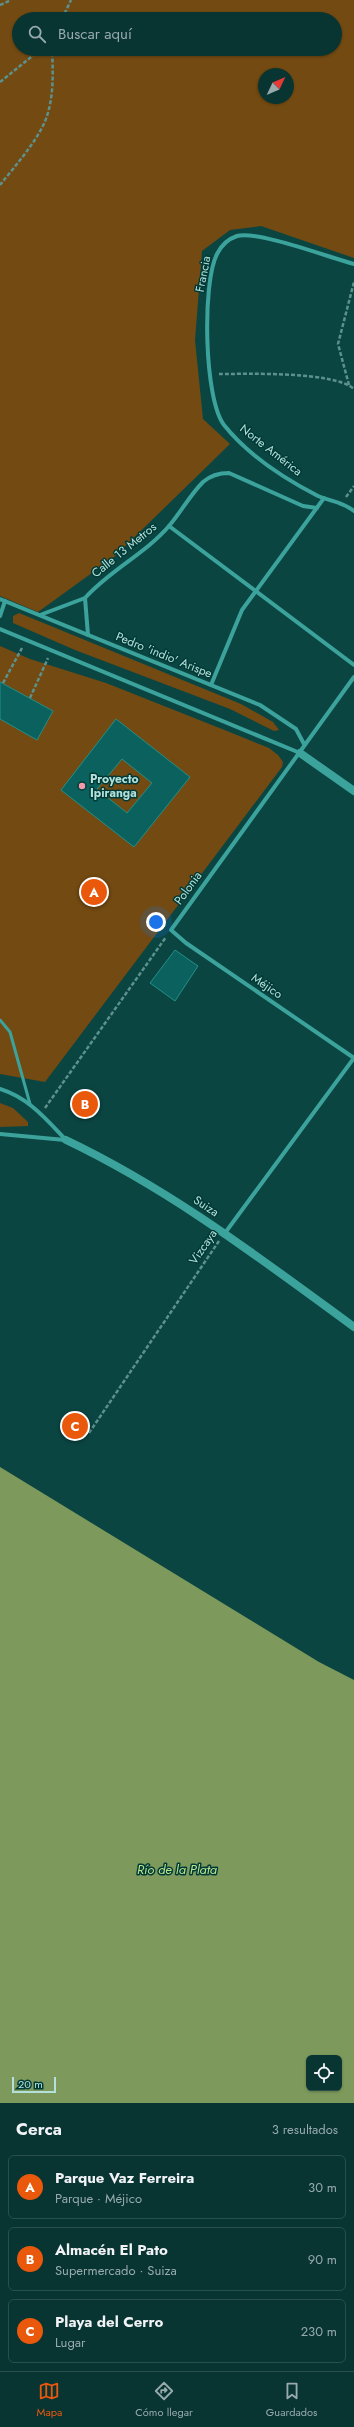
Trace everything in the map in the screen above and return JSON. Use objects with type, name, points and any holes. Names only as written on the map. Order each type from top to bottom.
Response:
[{"type":"street","name":"Francia","points":[[221,421],[215,407],[210,373],[208,308],[210,284],[216,255],[222,246],[229,240],[236,237],[250,235],[354,264]]},
{"type":"street","name":"Norte América","points":[[221,421],[234,436],[281,474],[324,498],[342,502],[354,511]]},
{"type":"street","name":"Calle 13 Metros","points":[[40,615],[85,598],[101,580],[145,548],[169,526],[204,481],[218,473],[229,473],[304,506],[317,508]]},
{"type":"street","points":[[211,685],[242,610],[254,591],[324,498]]},
{"type":"street","points":[[169,526],[354,665]]},
{"type":"street","points":[[85,598],[88,635]]},
{"type":"street","name":"Pedro 'indio' Arispe","points":[[0,599],[260,705],[278,715],[296,728],[304,744]]},
{"type":"street","points":[[0,616],[5,601]]},
{"type":"street","points":[[0,629],[300,753],[354,792]]},
{"type":"street","name":"Polonia","points":[[170,930],[354,677]]},
{"type":"street","name":"Méjico","points":[[170,930],[186,943],[354,1058]]},
{"type":"street","name":"Vizcaya","points":[[225,1233],[354,1058]]},
{"type":"street","name":"Suiza","points":[[0,1089],[30,1104],[41,1113],[66,1140],[142,1179],[225,1233],[354,1327]]},
{"type":"street","points":[[0,1134],[66,1140]]},
{"type":"lane","points":[[0,1020],[10,1032],[30,1104]]},
{"type":"path","points":[[0,5],[11,0]]},
{"type":"path","points":[[65,12],[71,0]]},
{"type":"path","points":[[0,82],[32,56]]},
{"type":"path","points":[[0,184],[27,151],[47,117],[53,84],[52,56]]},
{"type":"path","points":[[349,385],[338,344],[354,282]]},
{"type":"path","points":[[210,373],[274,374],[323,379],[349,385],[354,389]]},
{"type":"path","points":[[342,502],[354,486]]},
{"type":"path","points":[[3,683],[27,641]]},
{"type":"path","points":[[30,698],[51,650]]},
{"type":"path","points":[[41,1113],[170,930]]},
{"type":"path","name":"Vizcaya","points":[[89,1433],[225,1233]]},
{"type":"shaded area","points":[[0,0],[354,0],[354,258],[261,226],[230,230],[202,251],[195,340],[203,419],[230,444],[114,557],[38,612],[0,596]]},
{"type":"shaded area","points":[[19,613],[241,704],[273,722],[279,730],[274,731],[230,709],[75,650],[13,623],[13,616]]},
{"type":"shaded area","points":[[0,646],[30,659],[106,683],[269,748],[278,755],[283,762],[282,767],[45,1082],[0,1074]]},
{"type":"shaded area","points":[[0,1103],[13,1108],[28,1122],[28,1126],[0,1127]]},
{"type":"water","name":"Río de la Plata","points":[[0,1467],[319,1662],[354,1680],[354,2103],[0,2103]]},
{"type":"building","points":[[0,682],[53,711],[37,740],[0,719]]},
{"type":"building","name":"Proyecto Ipiranga","points":[[116,719],[190,777],[134,847],[61,790]],"holes":[[[122,759],[152,783],[127,813],[97,789]]]},
{"type":"building","points":[[175,950],[198,966],[175,1001],[150,983]]},
{"type":"building","points":[[86,1090],[98,1099],[84,1117],[72,1108]]},
{"type":"place","name":"Proyecto Ipiranga","points":[[82,786]]},
{"type":"place","name":"Parque Vaz Ferreira","points":[[94,892]]},
{"type":"place","name":"Almacén El Pato","points":[[85,1104]]},
{"type":"place","name":"Playa del Cerro","points":[[75,1426]]}]
